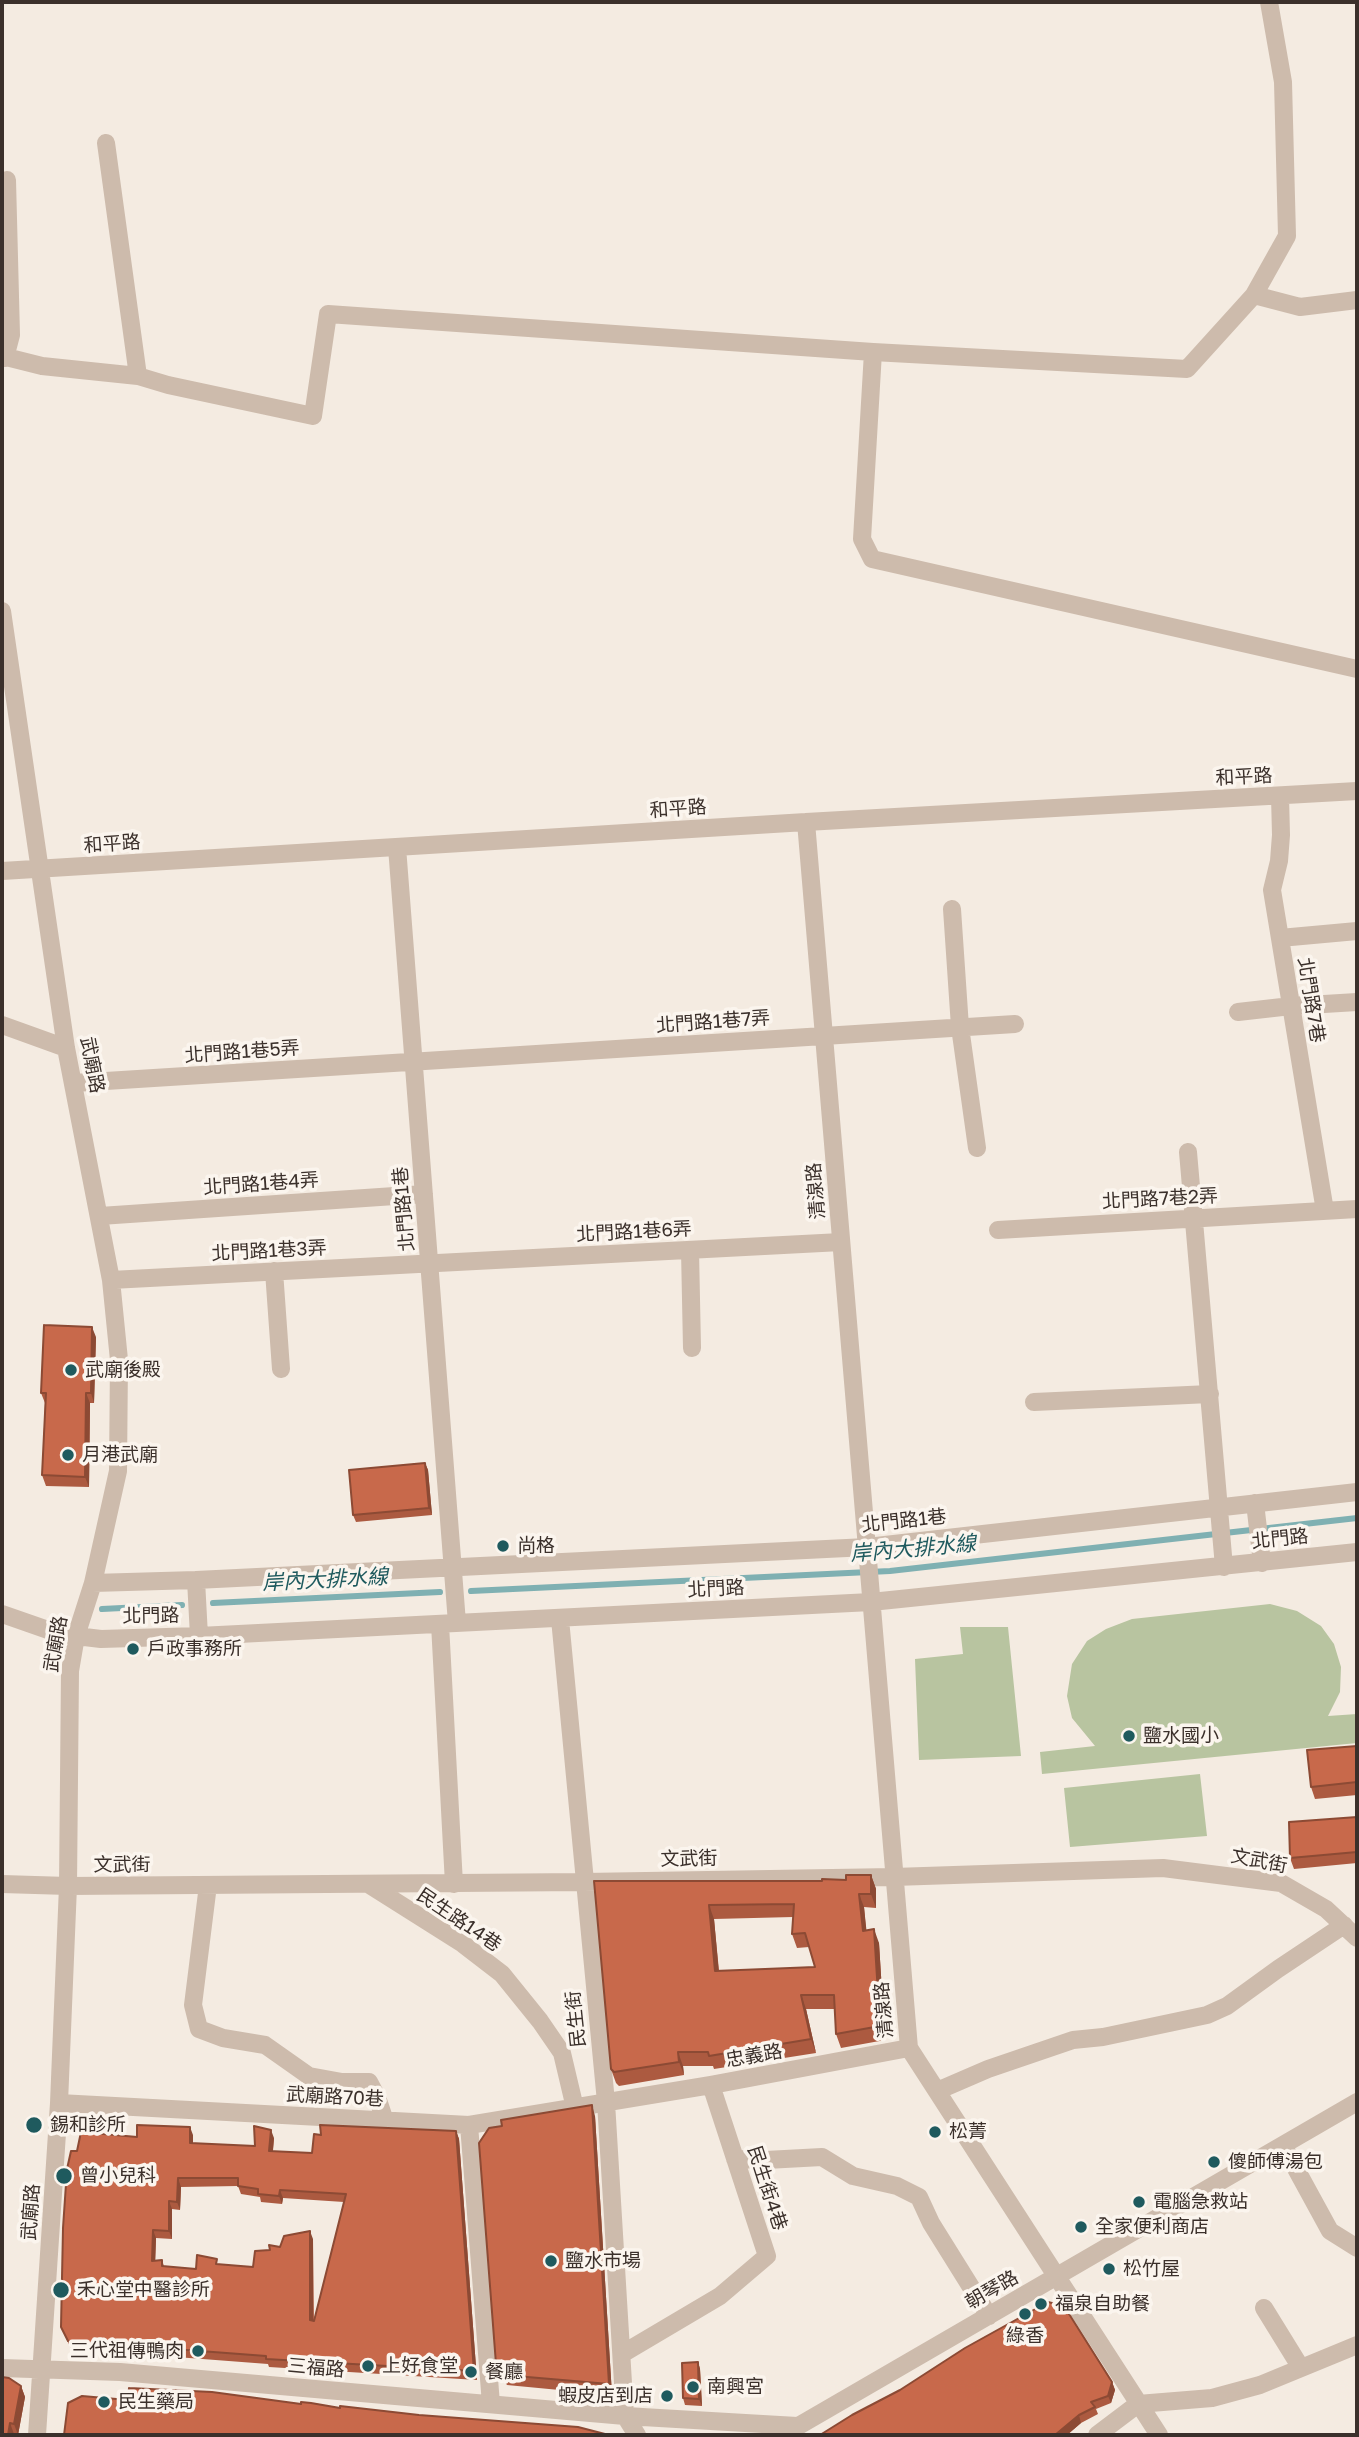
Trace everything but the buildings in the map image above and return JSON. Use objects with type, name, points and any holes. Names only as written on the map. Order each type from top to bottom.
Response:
[{"type":"street","points":[[7,180],[11,335],[4,357],[42,366],[138,376],[313,416],[328,314],[873,352],[1186,369],[1254,295],[1287,236],[1283,82],[1269,2]]},
{"type":"street","points":[[106,143],[138,376]]},
{"type":"street","points":[[1254,295],[1300,307],[1357,300]]},
{"type":"street","points":[[873,352],[862,539],[872,559],[1357,668]]},
{"type":"street","name":"武廟路","points":[[2,611],[4,643],[66,1048],[111,1280],[119,1360],[118,1471],[93,1583],[76,1636],[70,1671],[68,1886],[59,2103],[37,2435]]},
{"type":"street","name":"和平路","points":[[2,871],[1357,791]]},
{"type":"street","name":"北門路7巷","points":[[1280,796],[1281,835],[1272,890],[1325,1211]]},
{"type":"street","name":"清湶路","points":[[806,822],[909,2048],[1159,2435]]},
{"type":"street","name":"北門路1巷","points":[[397,847],[454,1567],[449,1623],[454,1884]]},
{"type":"street","points":[[952,909],[960,1027],[977,1148]]},
{"type":"street","points":[[1280,938],[1357,932]]},
{"type":"street","points":[[1238,1013],[1357,1002]]},
{"type":"street","name":"北門路1巷7弄","points":[[414,1062],[1015,1024]]},
{"type":"street","points":[[2,1025],[66,1048]]},
{"type":"street","name":"北門路1巷5弄","points":[[74,1083],[414,1062]]},
{"type":"street","points":[[1188,1153],[1224,1567]]},
{"type":"street","name":"北門路1巷4弄","points":[[100,1216],[424,1194]]},
{"type":"street","name":"北門路7巷2弄","points":[[998,1230],[1357,1209]]},
{"type":"street","name":"北門路1巷6弄","points":[[430,1264],[841,1242]]},
{"type":"street","points":[[690,1250],[692,1348]]},
{"type":"street","name":"北門路1巷3弄","points":[[111,1280],[430,1264]]},
{"type":"street","points":[[274,1271],[281,1369]]},
{"type":"street","points":[[1034,1402],[1210,1394]]},
{"type":"street","name":"北門路1巷","points":[[93,1583],[868,1552],[1256,1510],[1357,1492]]},
{"type":"street","points":[[1256,1510],[1262,1563]]},
{"type":"street","name":"北門路","points":[[2,1614],[48,1630],[102,1639],[199,1636],[560,1619],[1224,1567],[1357,1552]]},
{"type":"street","points":[[196,1580],[199,1636]]},
{"type":"street","name":"民生街","points":[[560,1619],[606,2102],[625,2416]]},
{"type":"street","name":"文武街","points":[[2,1884],[454,1884],[894,1877],[1163,1868],[1281,1883],[1326,1909],[1357,1938]]},
{"type":"street","name":"民生路14巷","points":[[368,1884],[463,1944],[502,1974],[562,2053],[575,2108]]},
{"type":"street","points":[[208,1885],[193,2005],[199,2029],[223,2038],[265,2045],[309,2076],[342,2082],[369,2082],[384,2121]]},
{"type":"street","points":[[937,2091],[988,2069],[1073,2040],[1103,2037],[1207,2015],[1227,2006],[1344,1925]]},
{"type":"street","name":"忠義路","points":[[606,2102],[909,2048]]},
{"type":"street","name":"民生街4巷","points":[[622,2354],[720,2296],[767,2256],[711,2085]]},
{"type":"street","name":"武廟路70巷","points":[[59,2103],[469,2125],[606,2102]]},
{"type":"street","name":"朝琴路","points":[[625,2416],[790,2431],[1357,2102]]},
{"type":"street","points":[[469,2125],[491,2404]]},
{"type":"street","points":[[1283,2145],[1330,2231],[1357,2248]]},
{"type":"street","points":[[735,2159],[822,2157],[853,2176],[897,2186],[919,2197],[931,2223],[989,2316]]},
{"type":"street","points":[[1264,2308],[1301,2368]]},
{"type":"street","points":[[1097,2435],[1138,2404],[1212,2398],[1260,2385],[1357,2345]]},
{"type":"street","name":"三福路","points":[[2,2368],[120,2372],[625,2416]]},
{"type":"street","points":[[625,2416],[637,2435]]},
{"type":"green space","points":[[1270,1604],[1297,1611],[1321,1626],[1334,1644],[1341,1667],[1340,1692],[1328,1716],[1357,1714],[1357,1743],[1042,1774],[1040,1752],[1095,1746],[1072,1718],[1067,1696],[1072,1664],[1087,1641],[1106,1629],[1132,1619]]},
{"type":"green space","points":[[960,1627],[1008,1627],[1021,1756],[919,1760],[915,1659],[963,1654]]},
{"type":"green space","points":[[1200,1774],[1207,1836],[1070,1847],[1064,1788]]},
{"type":"waterway","name":"岸內大排水線","points":[[471,1591],[890,1571],[1357,1518]]},
{"type":"waterway","name":"岸內大排水線","points":[[213,1603],[440,1592]]},
{"type":"waterway","name":"岸內大排水線","points":[[102,1609],[182,1605]]},
{"type":"place","name":"武廟後殿","points":[[71,1370]]},
{"type":"place","name":"月港武廟","points":[[68,1455]]},
{"type":"place","name":"尚格","points":[[503,1546]]},
{"type":"place","name":"戶政事務所","points":[[133,1649]]},
{"type":"place","name":"鹽水國小","points":[[1129,1736]]},
{"type":"place","name":"錫和診所","points":[[34,2125]]},
{"type":"place","name":"松菁","points":[[935,2132]]},
{"type":"place","name":"傻師傅湯包","points":[[1214,2162]]},
{"type":"place","name":"曾小兒科","points":[[64,2176]]},
{"type":"place","name":"電腦急救站","points":[[1139,2202]]},
{"type":"place","name":"全家便利商店","points":[[1081,2227]]},
{"type":"place","name":"鹽水市場","points":[[551,2261]]},
{"type":"place","name":"松竹屋","points":[[1109,2269]]},
{"type":"place","name":"禾心堂中醫診所","points":[[61,2290]]},
{"type":"place","name":"福泉自助餐","points":[[1041,2304]]},
{"type":"place","name":"綠香","points":[[1025,2314]]},
{"type":"place","name":"三代祖傳鴨肉","points":[[198,2351]]},
{"type":"place","name":"上好食堂","points":[[368,2366]]},
{"type":"place","name":"餐廳","points":[[471,2372]]},
{"type":"place","name":"南興宮","points":[[693,2387]]},
{"type":"place","name":"蝦皮店到店","points":[[667,2396]]},
{"type":"place","name":"民生藥局","points":[[104,2402]]}]
